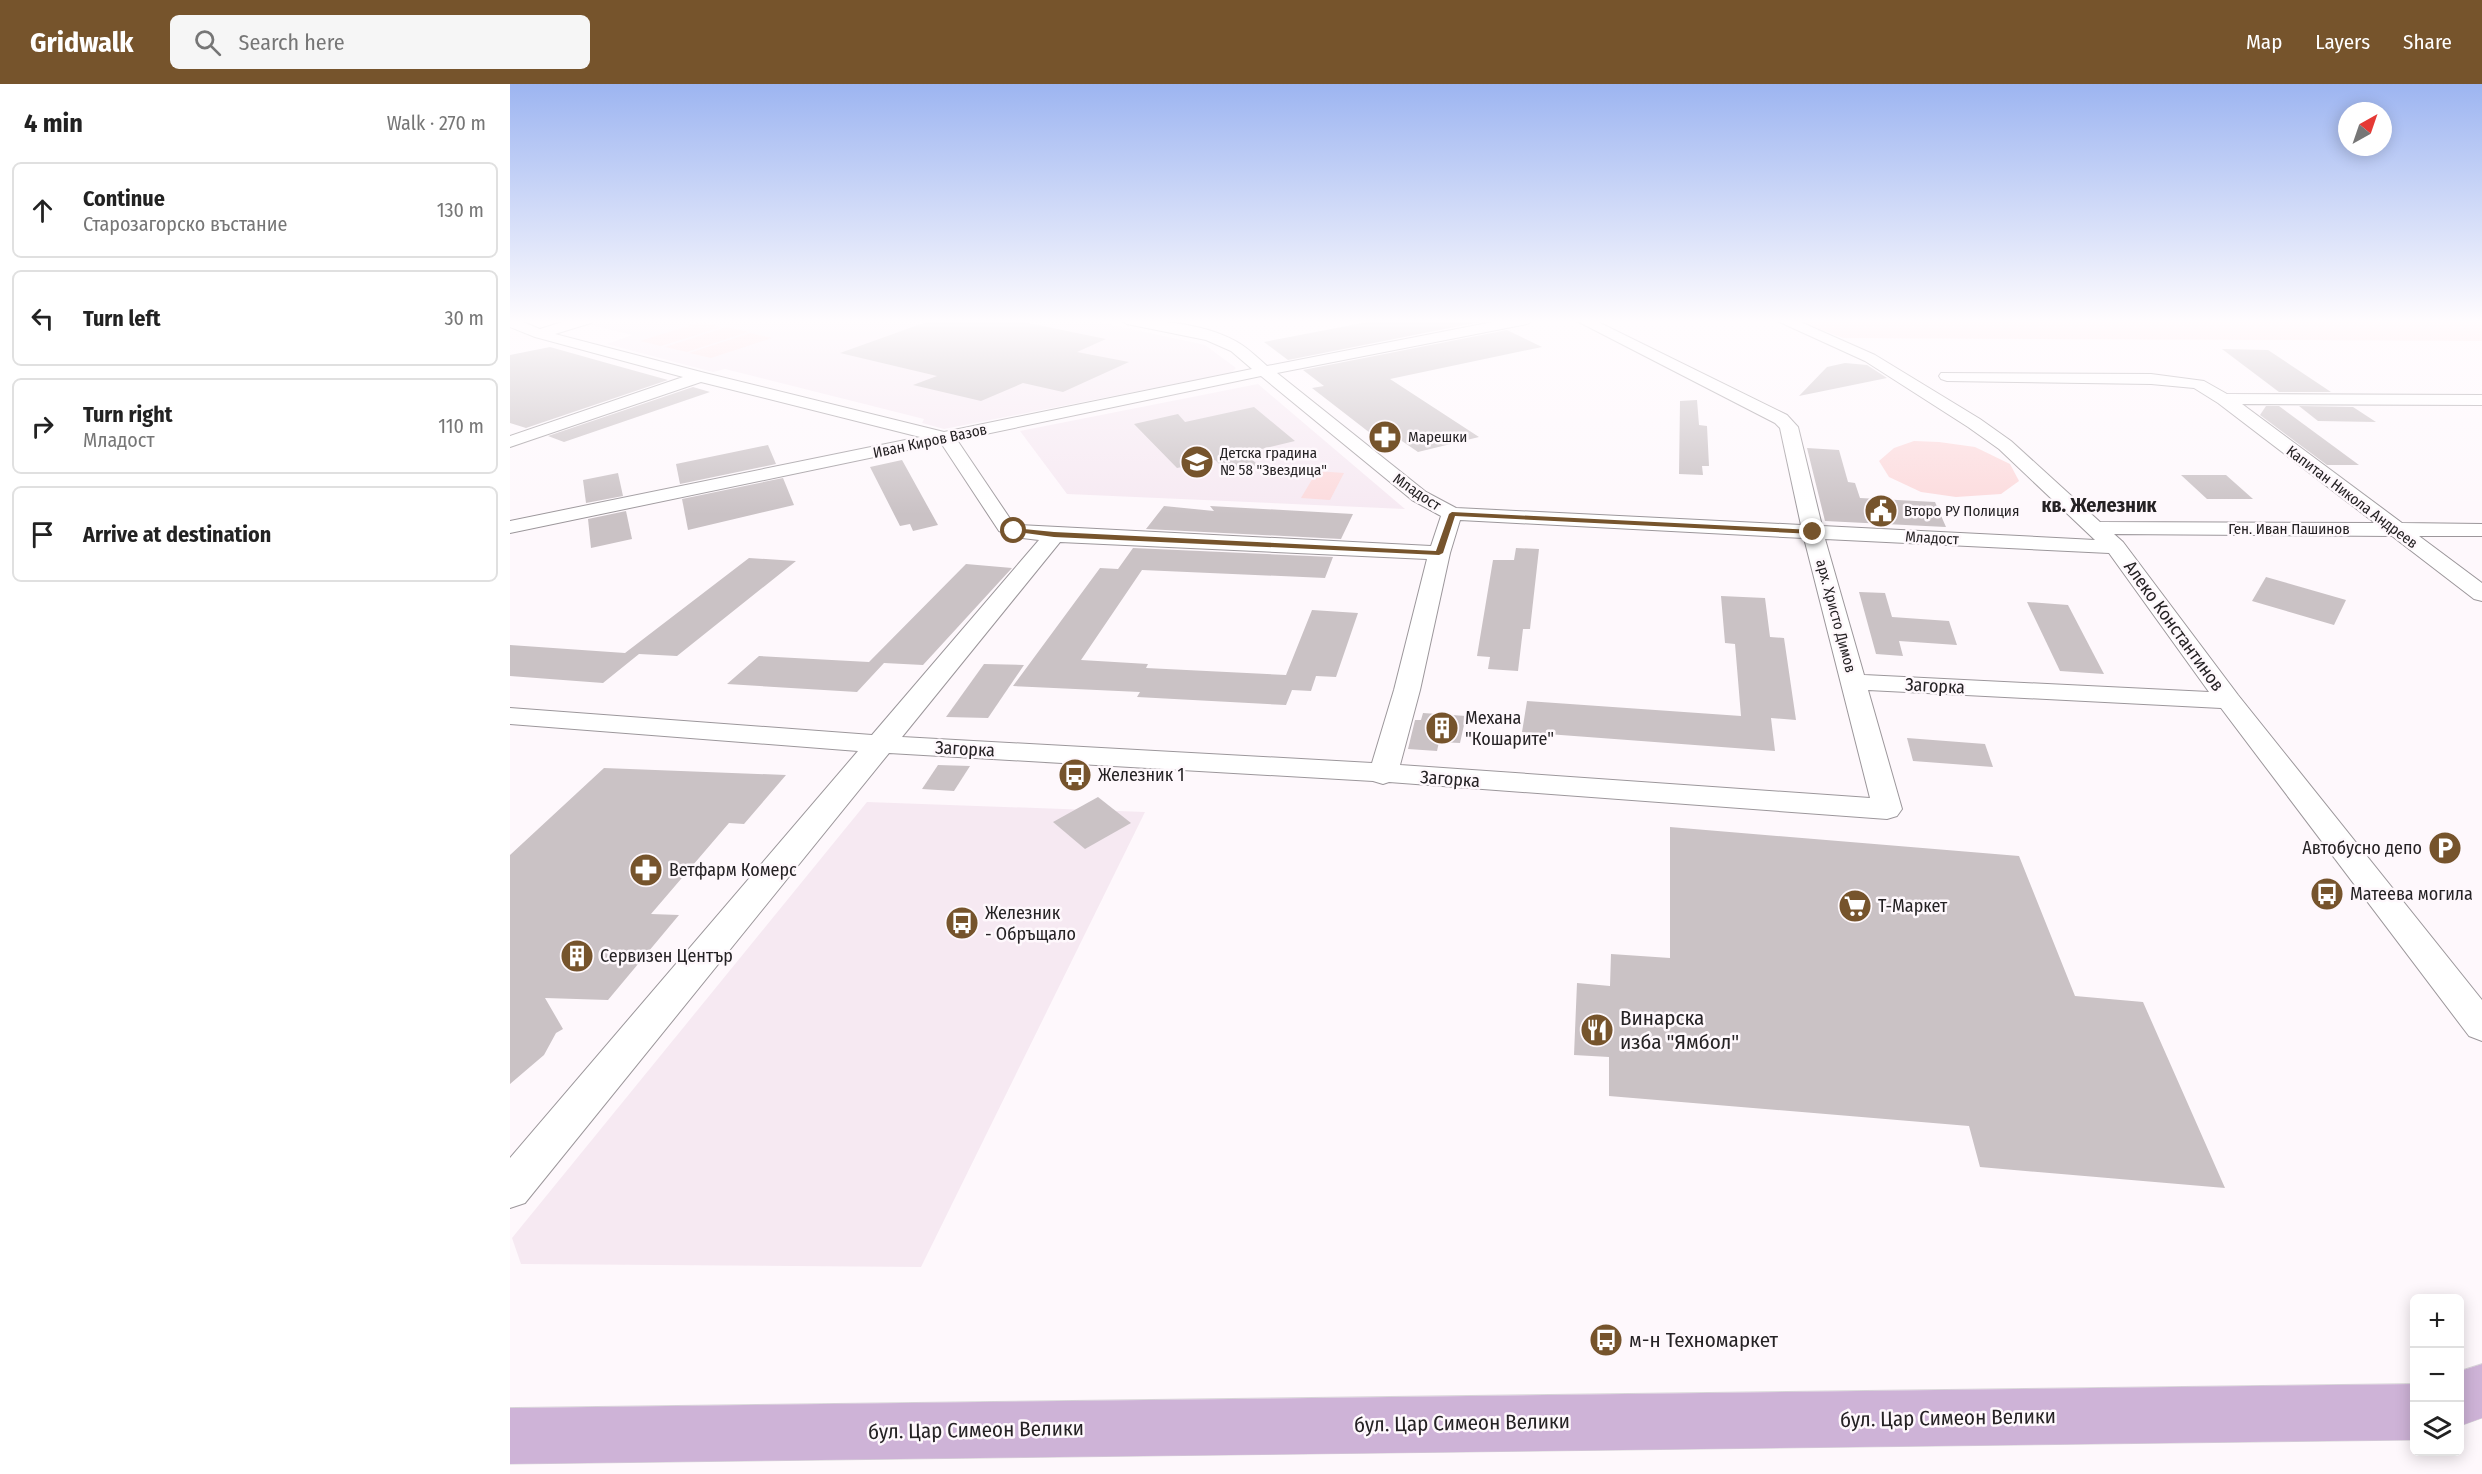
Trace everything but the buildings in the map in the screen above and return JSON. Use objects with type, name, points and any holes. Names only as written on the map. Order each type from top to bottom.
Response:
[{"type":"main road","points":[[2451,1402],[2482,1391]]},
{"type":"main road","name":"бул. Цар Симеон Велики","points":[[510,1436],[2410,1409]]},
{"type":"main road","name":"бул. Цар Симеон Велики","points":[[2464,1412],[2482,1413]]},
{"type":"street","points":[[510,442],[677,385]]},
{"type":"street","points":[[732,385],[947,438],[1006,527],[1014,531],[1054,535],[1439,553]]},
{"type":"street","name":"Иван Киров Вазов","points":[[510,527],[1198,385]]},
{"type":"street","name":"Младост","points":[[1281,385],[1419,496],[1452,514],[2115,547]]},
{"type":"street","name":"арх. Христо Димов","points":[[1712,385],[1781,419],[1790,427],[1813,532],[1855,682]]},
{"type":"street","name":"Алеко Константинов","points":[[1915,385],[2005,446],[2115,547],[2229,701],[2482,1026]]},
{"type":"street","name":"Капитан Никола Андреев","points":[[2200,385],[2224,399],[2394,530],[2482,594]]},
{"type":"street","points":[[2224,399],[2479,402]]},
{"type":"street","points":[[1383,775],[1407,690],[1439,553],[1452,514]]},
{"type":"street","name":"Ген. Иван Пашинов","points":[[2096,528],[2482,530]]},
{"type":"street","points":[[510,1189],[1054,535]]},
{"type":"street","name":"Загорка","points":[[510,716],[881,744],[1276,766],[1887,809],[1855,682],[2229,701]]},
{"type":"shaded area","points":[[788,385],[1170,385],[944,429],[922,423],[924,419]]},
{"type":"shaded area","name":"Детска градина № 58 \"Звездица\"","points":[[1259,385],[1405,509],[1067,494],[1020,431]]},
{"type":"shaded area","points":[[1914,441],[1975,447],[2010,464],[2019,481],[2001,494],[1956,497],[1921,492],[1889,477],[1879,461],[1894,448]]},
{"type":"shaded area","points":[[1317,471],[1344,473],[1330,500],[1301,498]]},
{"type":"shaded area","points":[[867,802],[1145,812],[921,1267],[521,1264],[512,1238]]},
{"type":"place","name":"Марешки","points":[[1385,437]]},
{"type":"place","name":"Детска градина № 58 \"Звездица\"","points":[[1197,462]]},
{"type":"place","name":"Второ РУ Полиция","points":[[1881,511]]},
{"type":"place","name":"Механа \"Кошарите\"","points":[[1442,728]]},
{"type":"place","name":"Железник 1","points":[[1075,775]]},
{"type":"place","name":"Автобусно депо","points":[[2445,848]]},
{"type":"place","name":"Ветфарм Комерс","points":[[646,870]]},
{"type":"place","name":"Матеева могила","points":[[2327,894]]},
{"type":"place","name":"Т-Маркет","points":[[1855,906]]},
{"type":"place","name":"Железник - Обръщало","points":[[962,923]]},
{"type":"place","name":"Сервизен Център","points":[[577,956]]},
{"type":"place","name":"Винарска изба \"Ямбол\"","points":[[1597,1030]]},
{"type":"place","name":"м-н Техномаркет","points":[[1606,1340]]},
{"type":"district","name":"кв. Железник","points":[[2099,505]]},
{"type":"route","points":[[1014,531],[1054,535],[1439,553],[1452,514],[1813,532]]}]
